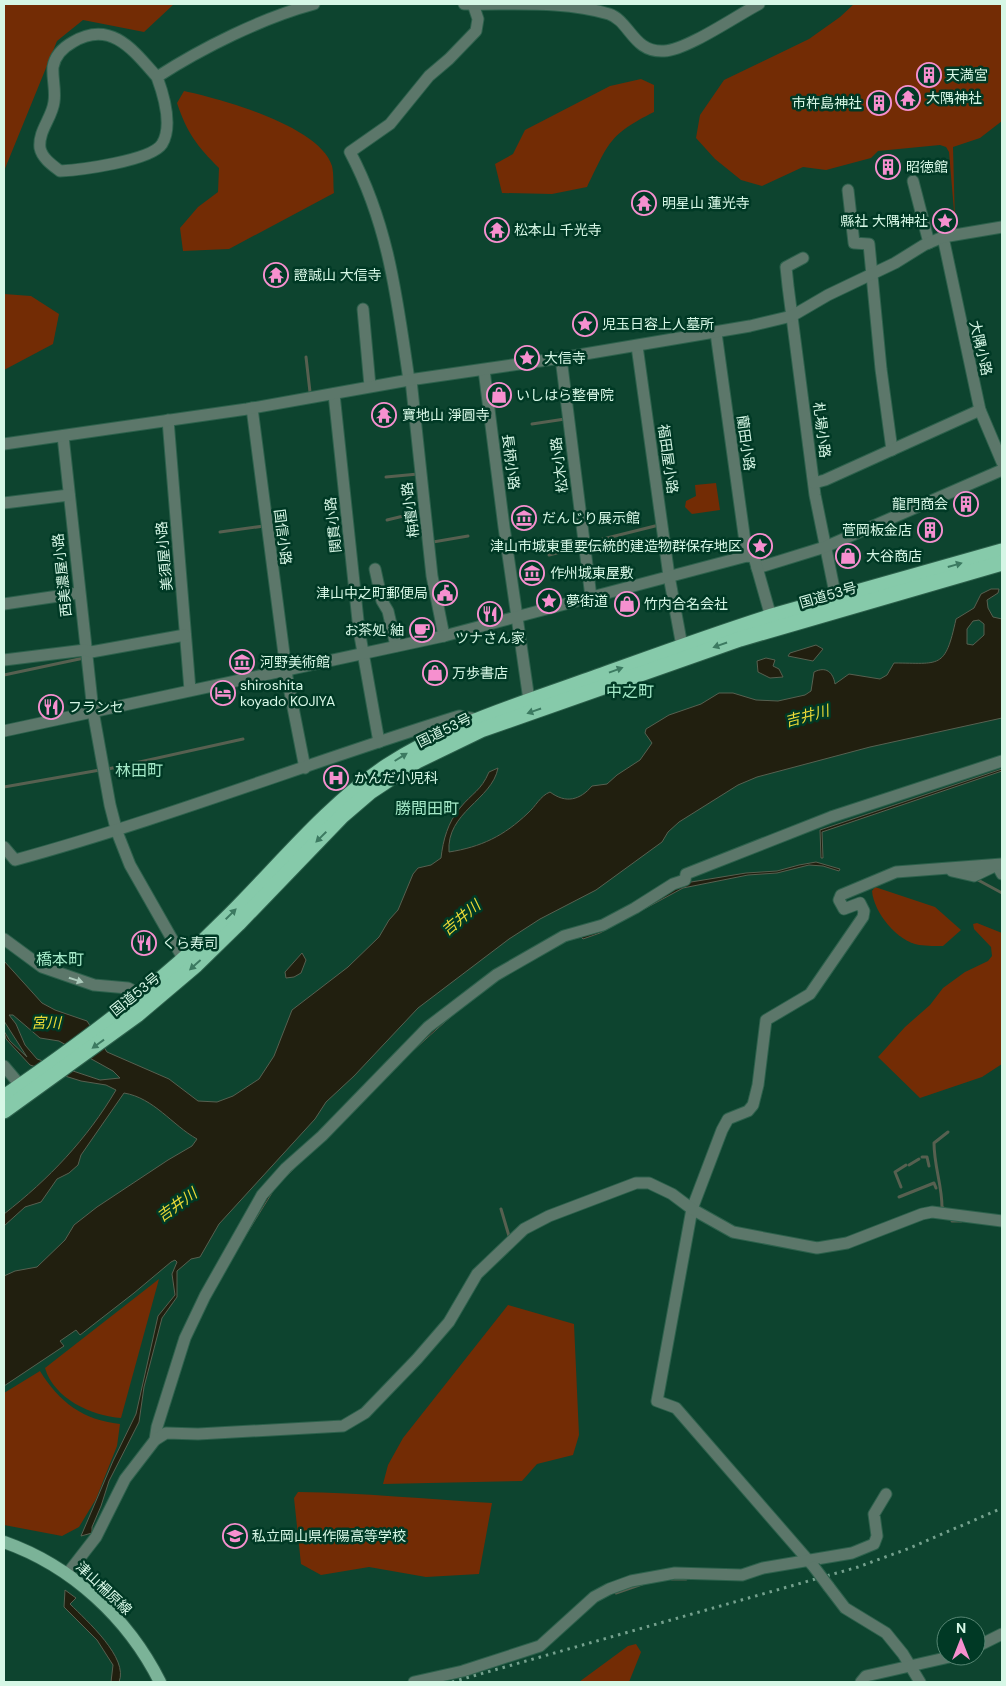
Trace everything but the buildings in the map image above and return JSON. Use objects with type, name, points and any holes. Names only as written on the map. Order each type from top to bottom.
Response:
[{"type":"highway","name":"国道53号","points":[[145,1000],[238,924],[342,816],[370,792],[417,761],[481,730],[836,598],[1002,551]]},
{"type":"highway","name":"国道53号","points":[[4,1111],[27,1088],[134,1011],[343,800],[386,767],[422,744],[476,719],[682,646],[1002,563]]},
{"type":"highway","name":"国道53号","points":[[4,1097],[27,1088]]},
{"type":"main road","name":"津山柵原線","points":[[4,1542],[43,1559],[68,1573],[107,1607],[144,1653],[160,1682]]},
{"type":"street","points":[[158,77],[179,63],[243,31],[296,9],[314,4]]},
{"type":"street","points":[[464,4],[565,6],[598,11],[613,15],[640,44],[651,51],[664,51],[682,46],[759,4]]},
{"type":"street","name":"栴檀小路","points":[[444,636],[432,576],[410,380],[390,256],[365,178],[350,152],[390,124],[429,76],[449,59],[476,31],[478,19],[473,4]]},
{"type":"street","points":[[101,32],[117,39],[135,52],[158,77],[164,97],[167,132],[161,145],[152,152],[87,170],[60,171],[43,155],[40,147],[42,131],[51,114],[54,100],[53,67],[56,57],[64,47],[83,36],[101,32]]},
{"type":"street","points":[[912,181],[929,243]]},
{"type":"street","points":[[848,190],[854,243],[868,244],[892,450]]},
{"type":"street","points":[[4,444],[252,408],[370,386],[716,333],[792,316],[828,295],[896,263],[929,243],[943,237],[1002,227]]},
{"type":"street","name":"大隅小路","points":[[943,237],[980,410],[1002,462]]},
{"type":"street","name":"札場小路","points":[[803,258],[786,267],[814,483],[836,598]]},
{"type":"street","points":[[362,309],[370,386]]},
{"type":"street","name":"蘭田小路","points":[[716,333],[747,556]]},
{"type":"street","name":"福田屋小路","points":[[637,346],[669,576],[682,646]]},
{"type":"street","name":"松木小路","points":[[561,358],[591,598]]},
{"type":"street","name":"長柄小路","points":[[484,370],[529,700]]},
{"type":"street","name":"関貫小路","points":[[334,394],[362,653],[379,742]]},
{"type":"street","name":"国信小路","points":[[252,408],[286,669],[306,768]]},
{"type":"street","points":[[814,483],[825,480],[980,410]]},
{"type":"street","name":"美須屋小路","points":[[168,420],[190,690]]},
{"type":"street","name":"西美濃屋小路","points":[[64,436],[92,711],[117,832],[130,865],[184,960]]},
{"type":"street","points":[[757,568],[825,547],[1002,470]]},
{"type":"street","points":[[4,503],[69,496]]},
{"type":"street","points":[[4,731],[444,636],[747,556],[754,557],[772,623]]},
{"type":"street","points":[[374,569],[382,601],[388,611],[396,646]]},
{"type":"street","points":[[4,604],[79,593]]},
{"type":"street","points":[[4,660],[85,650],[91,652],[185,635]]},
{"type":"street","points":[[4,847],[15,860],[117,832],[459,716],[476,719]]},
{"type":"street","points":[[155,1440],[157,1427],[185,1338],[215,1275],[262,1195],[286,1168],[322,1136],[410,1044],[435,1022],[496,975],[564,936],[603,925],[635,908],[673,884],[685,880],[686,874],[832,817],[1002,761]]},
{"type":"street","points":[[920,1682],[886,1633],[845,1608],[812,1564],[676,1408],[657,1401],[692,1209],[728,1119],[748,1110],[753,1105],[758,1085],[766,1020],[810,994],[863,917],[864,911],[860,903],[844,910],[839,900],[842,894],[896,872],[946,868],[1000,867]]},
{"type":"street","points":[[4,939],[27,958],[61,975],[94,985],[128,988],[145,1000]]},
{"type":"street","points":[[4,1066],[27,1088]]},
{"type":"street","points":[[68,1573],[96,1537],[125,1479],[155,1440],[166,1433],[198,1434],[343,1426],[365,1413],[416,1359],[449,1322],[477,1274],[524,1229],[549,1216],[636,1183],[649,1183],[672,1194],[692,1209],[733,1232],[817,1248],[847,1242],[932,1212],[1002,1221]]},
{"type":"street","points":[[414,1682],[463,1671],[540,1646],[594,1597],[631,1581],[676,1573],[742,1575],[763,1568],[812,1564],[852,1553],[874,1544],[877,1536],[874,1514],[886,1494]]},
{"type":"street","points":[[986,1642],[1002,1634]]},
{"type":"street","points":[[861,1682],[866,1676],[936,1660]]},
{"type":"street","points":[[463,1671],[468,1682]]},
{"type":"shaded area","points":[[4,4],[174,4],[144,32],[83,20],[57,41],[4,171]]},
{"type":"shaded area","points":[[854,4],[1002,4],[1002,121],[980,138],[953,147],[955,223],[949,152],[946,147],[940,145],[878,151],[871,158],[826,170],[803,167],[762,186],[741,180],[715,159],[696,138],[700,115],[724,80],[809,39],[840,17]]},
{"type":"shaded area","points":[[641,79],[654,85],[654,112],[618,134],[600,160],[587,187],[552,194],[502,193],[495,164],[513,154],[525,130],[610,86]]},
{"type":"shaded area","points":[[184,91],[221,100],[267,116],[309,139],[324,152],[332,166],[334,193],[229,249],[183,251],[180,228],[198,207],[218,192],[219,168],[199,146],[185,123],[177,103]]},
{"type":"shaded area","points":[[4,294],[31,296],[59,314],[53,344],[4,370]]},
{"type":"shaded area","points":[[716,483],[720,510],[692,514],[685,507],[686,501],[696,496],[695,485]]},
{"type":"shaded area","points":[[875,887],[935,907],[961,930],[943,946],[919,945],[903,938],[888,925],[877,908],[872,891]]},
{"type":"shaded area","points":[[977,923],[1002,933],[1002,1064],[982,1077],[920,1098],[878,1057],[905,1027],[930,1005],[943,988],[965,972],[988,961],[992,956],[991,947],[974,929],[973,924]]},
{"type":"shaded area","points":[[159,1279],[121,1418],[98,1414],[65,1397],[50,1379],[45,1368]]},
{"type":"shaded area","points":[[508,1305],[574,1324],[579,1435],[573,1455],[537,1464],[522,1481],[383,1484],[388,1465],[403,1438]]},
{"type":"shaded area","points":[[40,1371],[55,1392],[73,1408],[83,1414],[120,1424],[117,1446],[96,1499],[79,1527],[62,1536],[4,1525],[4,1393]]},
{"type":"shaded area","points":[[298,1492],[492,1503],[479,1574],[426,1577],[369,1567],[321,1575],[301,1564],[294,1498]]},
{"type":"shaded area","points":[[636,1644],[641,1652],[629,1682],[579,1682],[628,1646]]},
{"type":"water","points":[[991,589],[999,589],[998,593],[987,600],[988,608],[993,617],[1002,619],[1002,718],[870,747],[757,777],[738,785],[679,822],[668,832],[662,842],[596,890],[540,919],[509,939],[418,1008],[354,1076],[326,1102],[315,1119],[219,1224],[200,1257],[191,1259],[177,1271],[177,1297],[162,1318],[144,1387],[139,1422],[109,1481],[92,1527],[92,1533],[81,1536],[113,1461],[136,1414],[158,1316],[175,1295],[172,1274],[177,1262],[175,1260],[171,1262],[80,1335],[76,1330],[60,1341],[64,1346],[4,1386],[4,1276],[15,1271],[37,1267],[65,1240],[74,1225],[97,1207],[192,1146],[197,1139],[145,1100],[124,1093],[81,1155],[78,1165],[69,1173],[57,1179],[41,1202],[25,1207],[4,1226],[4,1214],[52,1172],[80,1142],[116,1090],[106,1085],[81,1081],[30,1065],[6,1039],[4,1031],[10,1041],[27,1057],[4,1021],[4,961],[42,1003],[55,1010],[87,1021],[107,1052],[169,1079],[198,1101],[217,1102],[233,1096],[259,1079],[274,1056],[292,1010],[348,967],[379,937],[389,920],[398,910],[413,874],[418,868],[431,865],[441,858],[445,838],[452,819],[479,788],[489,772],[498,768],[494,779],[487,789],[455,826],[450,838],[449,852],[482,844],[501,834],[519,821],[543,796],[550,792],[562,798],[572,799],[583,795],[592,786],[607,784],[640,760],[652,743],[645,733],[646,729],[669,715],[701,704],[719,693],[733,693],[756,700],[778,701],[805,695],[811,691],[814,672],[818,670],[825,670],[831,673],[835,684],[849,674],[880,679],[887,675],[894,663],[931,663],[938,660],[944,655],[948,647],[956,619],[974,608],[981,594]],"holes":[[[979,620],[984,624],[984,635],[973,645],[967,644],[967,629],[973,621]],[[9,1015],[13,1015],[40,1038],[59,1041],[113,1071],[120,1078],[100,1080],[37,1059],[25,1045],[16,1024]]]},
{"type":"water","points":[[816,645],[823,649],[813,661],[788,656],[790,653]]},
{"type":"water","points":[[766,658],[775,660],[773,666],[779,669],[783,677],[770,678],[758,672],[757,661]]},
{"type":"water","points":[[1002,769],[1002,771],[822,832],[823,858],[821,858],[820,830]]},
{"type":"water","points":[[816,862],[840,869],[839,871],[823,866],[809,865],[777,873],[748,875],[683,888],[600,933],[559,944],[537,954],[492,984],[413,1049],[275,1188],[215,1285],[190,1336],[187,1336],[263,1196],[435,1023],[539,950],[685,883],[746,873],[777,871]]},
{"type":"water","points":[[302,953],[306,960],[301,973],[294,977],[286,978],[285,972]]},
{"type":"water","points":[[65,1590],[76,1598],[70,1604],[105,1640],[112,1651],[118,1662],[119,1682],[111,1682],[113,1665],[97,1640],[64,1607]]},
{"type":"waterway","points":[[306,357],[310,392]]},
{"type":"waterway","points":[[532,424],[565,419]]},
{"type":"waterway","points":[[386,477],[418,474]]},
{"type":"waterway","points":[[387,520],[420,512]]},
{"type":"waterway","points":[[587,543],[659,525]]},
{"type":"waterway","points":[[220,532],[264,526]]},
{"type":"waterway","points":[[433,542],[468,536]]},
{"type":"waterway","points":[[549,555],[579,547]]},
{"type":"waterway","points":[[4,675],[84,658]]},
{"type":"waterway","points":[[108,769],[243,739]]},
{"type":"waterway","points":[[4,787],[100,770]]},
{"type":"waterway","points":[[978,880],[1002,893]]},
{"type":"waterway","points":[[945,1209],[942,1207],[934,1143],[948,1132]]},
{"type":"waterway","points":[[922,1157],[927,1157],[929,1166]]},
{"type":"waterway","points":[[909,1165],[919,1159]]},
{"type":"waterway","points":[[901,1187],[895,1172],[906,1165]]},
{"type":"waterway","points":[[899,1197],[934,1183],[936,1188]]},
{"type":"waterway","points":[[501,1209],[509,1236]]},
{"type":"waterway","points":[[952,1221],[961,1221]]},
{"type":"waterway","points":[[672,1579],[686,1579]]},
{"type":"waterway","points":[[616,1593],[642,1584]]},
{"type":"railway","points":[[452,1682],[858,1567],[910,1548],[1002,1508]]},
{"type":"place","name":"天満宮","points":[[929,75]]},
{"type":"place","name":"大隅神社","points":[[908,98]]},
{"type":"place","name":"市杵島神社","points":[[879,103]]},
{"type":"place","name":"昭徳館","points":[[888,167]]},
{"type":"place","name":"明星山 蓮光寺","points":[[644,203]]},
{"type":"place","name":"縣社 大隅神社","points":[[945,221]]},
{"type":"place","name":"松本山 千光寺","points":[[497,230]]},
{"type":"place","name":"證誠山 大信寺","points":[[276,275]]},
{"type":"place","name":"児玉日容上人墓所","points":[[585,324]]},
{"type":"place","name":"大信寺","points":[[527,358]]},
{"type":"place","name":"いしはら整骨院","points":[[499,395]]},
{"type":"place","name":"寶地山 淨圓寺","points":[[384,415]]},
{"type":"place","name":"龍門商会","points":[[966,504]]},
{"type":"place","name":"だんじり展示館","points":[[524,518]]},
{"type":"place","name":"菅岡板金店","points":[[930,530]]},
{"type":"place","name":"津山市城東重要伝統的建造物群保存地区","points":[[760,546]]},
{"type":"place","name":"大谷商店","points":[[848,556]]},
{"type":"place","name":"作州城東屋敷","points":[[532,573]]},
{"type":"place","name":"津山中之町郵便局","points":[[445,593]]},
{"type":"place","name":"夢街道","points":[[549,601]]},
{"type":"place","name":"竹内合名会社","points":[[627,604]]},
{"type":"place","name":"ツナさん家","points":[[490,614]]},
{"type":"place","name":"お茶処 紬","points":[[422,630]]},
{"type":"place","name":"河野美術館","points":[[242,662]]},
{"type":"place","name":"万歩書店","points":[[435,673]]},
{"type":"place","name":"shiroshita koyado KOJIYA","points":[[223,693]]},
{"type":"place","name":"フランセ","points":[[51,707]]},
{"type":"place","name":"かんだ小児科","points":[[336,778]]},
{"type":"place","name":"くら寿司","points":[[144,943]]},
{"type":"place","name":"私立岡山県作陽高等学校","points":[[235,1536]]},
{"type":"district","name":"中之町","points":[[630,691]]},
{"type":"district","name":"林田町","points":[[139,770]]},
{"type":"district","name":"勝間田町","points":[[427,808]]},
{"type":"district","name":"橋本町","points":[[60,959]]},
{"type":"water label","name":"吉井川","points":[[807,716]]},
{"type":"water label","name":"吉井川","points":[[461,918]]},
{"type":"water label","name":"宮川","points":[[46,1023]]},
{"type":"water label","name":"吉井川","points":[[177,1205]]}]
